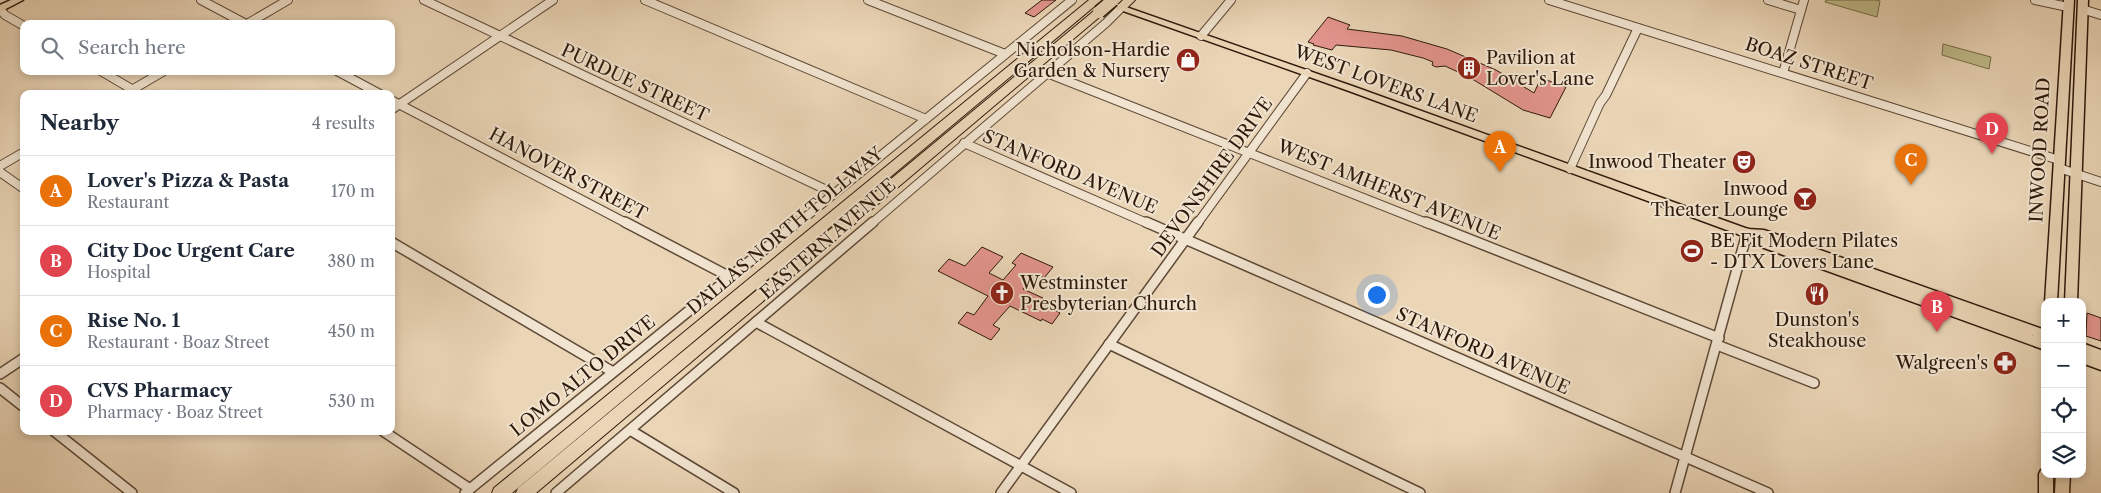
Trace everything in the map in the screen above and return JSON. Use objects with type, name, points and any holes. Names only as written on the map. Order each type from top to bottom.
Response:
[{"type":"highway","name":"DALLAS NORTH TOLLWAY","points":[[500,493],[1094,5],[1121,3]]},
{"type":"highway","name":"DALLAS NORTH TOLLWAY","points":[[524,493],[1094,5]]},
{"type":"main road","points":[[0,9],[18,0]]},
{"type":"main road","name":"WEST LOVERS LANE","points":[[1121,3],[1201,36],[1747,233],[1757,241],[2042,343]]},
{"type":"main road","points":[[2068,3],[2083,5]]},
{"type":"main road","name":"INWOOD ROAD","points":[[2051,298],[2068,3]]},
{"type":"main road","name":"INWOOD ROAD","points":[[2071,298],[2083,5]]},
{"type":"main road","points":[[2059,164],[2076,170]]},
{"type":"main road","name":"WEST LOVERS LANE","points":[[1747,233],[1760,233],[2041,334]]},
{"type":"main road","points":[[1905,284],[1913,297]]},
{"type":"main road","points":[[2086,349],[2101,355]]},
{"type":"main road","points":[[2086,359],[2101,365]]},
{"type":"main road","points":[[2046,478],[2046,493]]},
{"type":"main road","points":[[2062,493],[2063,478]]},
{"type":"street","points":[[201,0],[238,20]]},
{"type":"street","points":[[253,20],[288,0]]},
{"type":"street","name":"PURDUE STREET","points":[[424,0],[833,193]]},
{"type":"street","points":[[395,107],[553,0]]},
{"type":"street","points":[[645,0],[926,119]]},
{"type":"street","points":[[868,0],[1005,54]]},
{"type":"street","name":"LOMO ALTO DRIVE","points":[[467,491],[1072,0]]},
{"type":"street","points":[[1201,36],[1231,0]]},
{"type":"street","name":"BOAZ STREET","points":[[1549,0],[1782,73],[2059,164]]},
{"type":"street","points":[[1768,0],[1802,10]]},
{"type":"street","points":[[1782,73],[1804,0]]},
{"type":"street","points":[[2035,0],[2068,3]]},
{"type":"street","name":"EASTERN AVENUE","points":[[556,493],[1047,73],[1121,3]]},
{"type":"street","points":[[2083,5],[2101,15]]},
{"type":"street","points":[[0,9],[5,15],[20,24]]},
{"type":"street","points":[[1570,169],[1600,103],[1606,95],[1638,28]]},
{"type":"street","name":"WEST AMHERST AVENUE","points":[[1047,73],[1718,342],[1814,383]]},
{"type":"street","name":"DEVONSHIRE DRIVE","points":[[1001,493],[1307,73]]},
{"type":"street","points":[[107,75],[129,90]]},
{"type":"street","points":[[135,90],[158,75]]},
{"type":"street","points":[[344,75],[373,90]]},
{"type":"street","name":"HANOVER STREET","points":[[395,102],[730,277]]},
{"type":"street","name":"STANFORD AVENUE","points":[[964,143],[1768,493]]},
{"type":"street","points":[[0,166],[20,154]]},
{"type":"street","points":[[2076,170],[2101,182]]},
{"type":"street","points":[[0,172],[20,186]]},
{"type":"street","points":[[1675,493],[1747,233]]},
{"type":"street","points":[[395,244],[613,372]]},
{"type":"street","points":[[756,322],[1071,493]]},
{"type":"street","points":[[1110,344],[1420,493]]},
{"type":"street","points":[[0,374],[20,361]]},
{"type":"street","points":[[0,388],[20,404]]},
{"type":"street","points":[[630,430],[734,493]]},
{"type":"street","points":[[59,435],[132,493]]},
{"type":"street","points":[[389,435],[467,491]]},
{"type":"shaded area","points":[[1826,0],[1880,1],[1877,17],[1825,2]]},
{"type":"shaded area","points":[[1943,44],[1991,57],[1989,69],[1942,55]]},
{"type":"building","points":[[1042,0],[1056,0],[1034,17],[1025,13]]},
{"type":"building","name":"Pavilion at Lover's Lane","points":[[1328,17],[1350,25],[1347,29],[1402,36],[1447,49],[1496,70],[1534,93],[1541,78],[1566,87],[1550,118],[1523,110],[1469,77],[1445,66],[1436,67],[1432,65],[1433,62],[1423,58],[1391,50],[1336,45],[1332,50],[1308,42]]},
{"type":"building","name":"Westminster Presbyterian Church","points":[[982,247],[1003,257],[989,273],[1003,280],[1016,265],[1012,263],[1021,253],[1053,267],[1044,278],[1036,274],[1023,289],[1043,298],[1040,302],[1060,313],[1052,324],[1042,319],[1041,321],[1010,306],[993,325],[1000,329],[991,340],[958,323],[967,312],[974,315],[988,296],[938,271],[949,259],[965,266]]},
{"type":"building","points":[[2087,313],[2101,318],[2101,341],[2086,336]]},
{"type":"place","name":"Nicholson-Hardie Garden & Nursery","points":[[1188,60]]},
{"type":"place","name":"Pavilion at Lover's Lane","points":[[1469,68]]},
{"type":"place","name":"CVS Pharmacy","points":[[1992,154]]},
{"type":"place","name":"Inwood Theater","points":[[1744,162]]},
{"type":"place","name":"Lover's Pizza & Pasta","points":[[1500,172]]},
{"type":"place","name":"Rise No. 1","points":[[1911,185]]},
{"type":"place","name":"Inwood Theater Lounge","points":[[1805,199]]},
{"type":"place","name":"BE Fit Modern Pilates - DTX Lovers Lane","points":[[1692,251]]},
{"type":"place","name":"Westminster Presbyterian Church","points":[[1002,293]]},
{"type":"place","name":"Dunston's Steakhouse","points":[[1817,294]]},
{"type":"place","name":"City Doc Urgent Care","points":[[1937,332]]},
{"type":"place","name":"Walgreen's","points":[[2005,363]]}]
